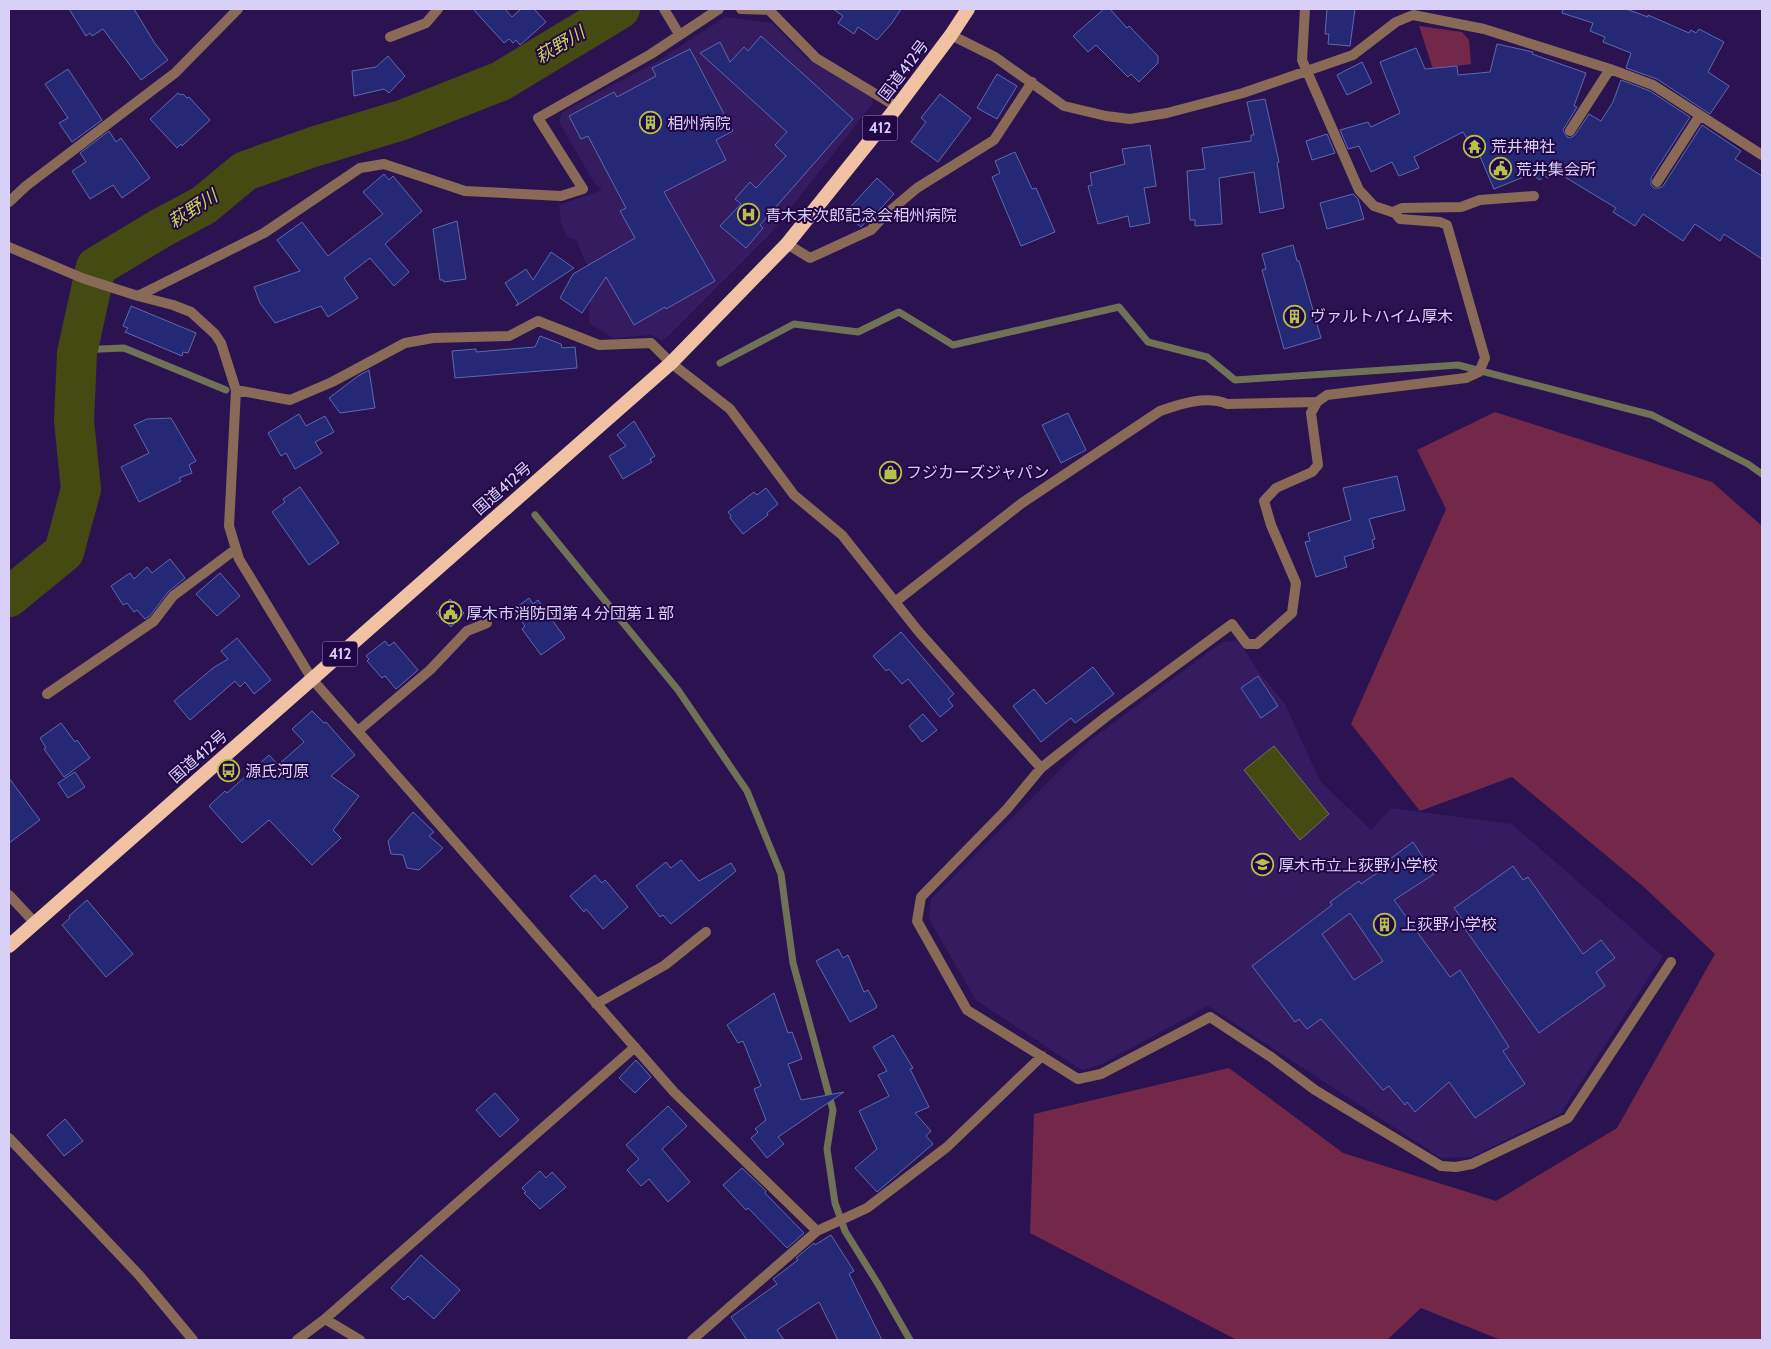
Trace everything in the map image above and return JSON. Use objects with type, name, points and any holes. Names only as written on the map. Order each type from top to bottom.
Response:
[{"type":"highway","name":"国道412号","points":[[9,946],[671,363],[787,244],[897,107],[968,9]]},
{"type":"street","points":[[390,37],[426,23],[438,9]]},
{"type":"street","points":[[664,9],[678,33]]},
{"type":"street","points":[[138,296],[264,233],[360,168],[384,164],[465,191],[561,196],[583,188],[538,118],[651,54],[678,33],[718,9]]},
{"type":"street","points":[[741,9],[770,10],[816,58],[897,107]]},
{"type":"street","points":[[1305,9],[1302,60],[1359,190],[1374,206],[1393,212],[1400,219],[1440,222],[1446,225],[1485,358],[1481,368],[1479,372],[1466,378],[1327,395],[1317,402],[1311,413],[1318,465],[1312,472],[1276,488],[1264,502],[1271,525],[1296,583],[1292,613],[1257,644],[1247,644],[1232,624],[1107,716],[1041,768],[1007,809],[921,897],[917,921],[967,1010],[1078,1079],[1101,1074],[1210,1017],[1271,1057],[1323,1095],[1441,1166],[1456,1167],[1472,1164],[1568,1118],[1671,962]]},
{"type":"street","points":[[9,202],[26,186],[175,74],[236,10]]},
{"type":"street","points":[[951,35],[995,57],[1064,106],[1106,116],[1130,118],[1167,113],[1243,93],[1352,55],[1396,22],[1413,15],[1484,29],[1610,69],[1653,85],[1762,155]]},
{"type":"street","points":[[1570,131],[1610,69]]},
{"type":"street","points":[[787,244],[810,258],[870,230],[917,188],[994,140],[1032,82]]},
{"type":"street","points":[[1657,182],[1700,115]]},
{"type":"street","points":[[1393,212],[1402,208],[1462,207],[1480,200],[1534,196]]},
{"type":"street","points":[[9,248],[82,278],[191,312],[215,334],[221,343],[236,390],[235,433],[230,474],[229,526],[239,559],[312,679],[674,1092],[817,1231]]},
{"type":"street","points":[[236,390],[290,400],[332,382],[405,343],[432,338],[509,336],[538,321],[599,345],[651,344],[671,363],[730,409],[794,495],[842,535],[919,632],[1041,768]]},
{"type":"street","points":[[895,602],[1022,504],[1160,411],[1184,403],[1218,400],[1227,404],[1317,402]]},
{"type":"street","points":[[46,694],[154,621],[173,596],[236,549]]},
{"type":"street","points":[[358,731],[430,670],[467,631],[487,623]]},
{"type":"street","points":[[9,895],[35,923]]},
{"type":"street","points":[[596,1004],[664,965],[706,932]]},
{"type":"street","points":[[297,1340],[325,1319],[635,1047]]},
{"type":"street","points":[[692,1340],[817,1231],[867,1208],[947,1147],[1042,1056]]},
{"type":"street","points":[[9,1138],[139,1275],[193,1340]]},
{"type":"street","points":[[325,1319],[360,1340]]},
{"type":"shaded area","name":"青木末次郎記念会相州病院","points":[[725,17],[772,23],[806,58],[872,97],[873,103],[772,232],[663,341],[651,335],[613,338],[589,323],[591,274],[576,240],[567,237],[561,223],[559,205],[602,190],[593,181],[559,122],[562,112],[658,61]]},
{"type":"shaded area","points":[[1419,26],[1462,32],[1469,40],[1471,64],[1433,69]]},
{"type":"shaded area","points":[[1495,412],[1712,482],[1762,526],[1762,1340],[1501,1340],[1421,1308],[1387,1340],[1237,1340],[1030,1233],[1034,1114],[1229,1068],[1343,1153],[1496,1201],[1617,1128],[1715,954],[1644,887],[1512,777],[1420,811],[1351,724],[1446,509],[1417,450]]},
{"type":"shaded area","name":"厚木市立上荻野小学校","points":[[1239,640],[1255,667],[1285,704],[1320,781],[1371,830],[1391,808],[1512,824],[1663,956],[1561,1113],[1471,1157],[1441,1158],[1208,1006],[1100,1065],[1082,1070],[976,1000],[929,919],[931,899],[1088,742],[1222,642]]},
{"type":"shaded area","points":[[1274,746],[1329,814],[1300,840],[1244,770]]},
{"type":"building","points":[[69,9],[134,9],[154,42],[168,60],[141,80],[103,29],[92,36],[90,33],[86,36]]},
{"type":"building","points":[[473,9],[505,9],[512,17],[521,9],[534,9],[546,22],[520,45],[516,40],[513,43],[509,39],[504,43]]},
{"type":"building","points":[[833,9],[901,9],[877,40],[858,27],[854,34],[838,23],[843,16]]},
{"type":"building","points":[[1104,9],[1110,9],[1127,28],[1129,26],[1158,56],[1158,63],[1139,82],[1131,74],[1128,77],[1096,45],[1088,52],[1073,36]]},
{"type":"building","points":[[1327,9],[1355,9],[1350,46],[1328,44],[1329,34],[1325,34]]},
{"type":"building","points":[[1563,9],[1626,9],[1648,17],[1648,15],[1689,33],[1691,30],[1696,33],[1699,29],[1724,42],[1708,72],[1729,86],[1710,114],[1657,79],[1626,68],[1631,53],[1603,42],[1605,37],[1590,31],[1593,23],[1562,13]]},
{"type":"building","points":[[761,36],[853,119],[760,225],[763,228],[746,248],[720,226],[741,204],[735,199],[750,182],[756,188],[786,156],[775,145],[787,132],[700,53],[720,42],[730,62],[744,47],[748,51]]},
{"type":"building","points":[[1497,44],[1533,52],[1532,54],[1586,73],[1574,106],[1577,107],[1563,130],[1567,137],[1570,138],[1575,135],[1589,114],[1601,121],[1613,102],[1621,80],[1650,91],[1690,117],[1651,178],[1651,185],[1654,188],[1663,186],[1702,125],[1741,151],[1735,159],[1762,176],[1762,259],[1724,234],[1720,241],[1695,224],[1683,241],[1643,214],[1635,226],[1613,212],[1616,208],[1555,171],[1548,178],[1543,175],[1540,180],[1531,174],[1494,189],[1479,154],[1477,155],[1463,132],[1414,157],[1419,168],[1399,176],[1392,162],[1371,172],[1359,146],[1348,149],[1340,130],[1368,122],[1371,127],[1400,113],[1380,62],[1416,48],[1425,69],[1457,66],[1458,75],[1490,72]]},
{"type":"building","points":[[690,49],[733,131],[716,140],[726,160],[664,192],[715,281],[634,325],[606,277],[582,313],[560,298],[573,274],[635,238],[620,211],[626,208],[588,136],[581,139],[569,116],[614,92],[617,97],[656,76],[652,68]]},
{"type":"building","points":[[388,56],[405,76],[389,93],[384,89],[354,96],[352,71],[376,67]]},
{"type":"building","points":[[1362,62],[1372,83],[1347,95],[1337,75]]},
{"type":"building","points":[[68,69],[102,120],[72,142],[59,123],[68,118],[45,84]]},
{"type":"building","points":[[997,74],[1017,86],[997,119],[977,108]]},
{"type":"building","points":[[178,93],[183,94],[187,98],[189,97],[210,120],[182,146],[181,144],[177,148],[150,119]]},
{"type":"building","points":[[940,94],[971,118],[938,162],[911,142],[926,122],[921,118]]},
{"type":"building","points":[[1265,99],[1279,162],[1277,163],[1284,208],[1260,213],[1254,172],[1219,178],[1222,224],[1195,226],[1195,220],[1190,220],[1187,171],[1205,169],[1202,148],[1251,141],[1251,135],[1254,135],[1247,102]]},
{"type":"building","points":[[109,131],[116,142],[121,138],[150,178],[122,198],[113,185],[90,199],[72,171],[86,162],[80,153]]},
{"type":"building","points":[[1327,134],[1335,153],[1312,160],[1306,141]]},
{"type":"building","points":[[1150,145],[1156,186],[1144,188],[1150,223],[1130,227],[1128,216],[1098,224],[1088,186],[1092,185],[1090,173],[1125,164],[1122,149]]},
{"type":"building","points":[[1015,152],[1032,189],[1036,188],[1055,232],[1021,246],[992,177],[1000,173],[995,161]]},
{"type":"building","points":[[384,174],[389,180],[393,176],[422,211],[385,244],[409,272],[394,286],[370,258],[344,278],[358,298],[328,317],[321,306],[275,323],[260,303],[254,287],[300,271],[277,240],[302,222],[328,256],[383,214],[363,192]]},
{"type":"building","points":[[877,178],[894,194],[861,227],[845,213]]},
{"type":"building","points":[[1353,194],[1358,199],[1364,219],[1327,229],[1320,203]]},
{"type":"building","points":[[457,221],[466,279],[444,282],[440,280],[433,229]]},
{"type":"building","name":"ヴァルトハイム厚木","points":[[1293,245],[1321,338],[1284,349],[1262,270],[1266,269],[1262,254]]},
{"type":"building","points":[[551,252],[574,268],[516,306],[518,303],[505,283],[526,269],[533,280]]},
{"type":"building","points":[[131,306],[196,333],[188,353],[183,352],[182,356],[125,332],[128,328],[123,326]]},
{"type":"building","points":[[540,336],[561,344],[562,348],[575,347],[577,368],[455,378],[452,351],[476,349],[476,352],[535,347]]},
{"type":"building","points":[[369,370],[375,408],[340,413],[329,398]]},
{"type":"building","points":[[1068,413],[1086,450],[1061,463],[1042,425]]},
{"type":"building","points":[[299,414],[306,426],[325,416],[334,432],[315,442],[322,453],[295,469],[286,453],[281,456],[268,433]]},
{"type":"building","points":[[171,418],[196,461],[189,465],[192,473],[179,478],[181,481],[139,502],[121,467],[149,453],[134,425],[147,419]]},
{"type":"building","points":[[634,421],[655,456],[650,459],[652,462],[623,479],[609,456],[626,446],[617,435]]},
{"type":"building","points":[[1397,476],[1405,510],[1369,519],[1375,539],[1372,540],[1374,548],[1344,557],[1347,567],[1316,577],[1305,542],[1310,541],[1308,533],[1351,520],[1343,488]]},
{"type":"building","points":[[300,487],[339,543],[309,565],[272,512],[285,502],[283,499]]},
{"type":"building","points":[[766,488],[778,504],[767,513],[768,515],[743,534],[730,518],[731,516],[728,512],[754,492],[757,495]]},
{"type":"building","points":[[170,559],[185,578],[168,592],[150,616],[145,619],[137,610],[134,612],[127,603],[123,605],[111,586],[130,573],[134,579],[147,567],[152,573]]},
{"type":"building","points":[[220,573],[240,596],[217,616],[196,594]]},
{"type":"building","points":[[529,598],[533,604],[538,600],[565,638],[541,655],[522,629],[525,626],[513,610]]},
{"type":"building","name":"厚木市消防団第４分団第１部","points":[[450,599],[464,613],[451,627],[436,613]]},
{"type":"building","points":[[901,632],[954,694],[948,699],[953,706],[940,717],[908,679],[902,684],[889,669],[886,671],[873,656]]},
{"type":"building","points":[[237,638],[271,680],[254,694],[245,682],[240,687],[235,681],[190,720],[174,701],[213,668],[228,659],[221,651]]},
{"type":"building","points":[[385,641],[389,646],[394,642],[418,670],[396,689],[385,676],[382,678],[367,661],[369,659],[366,656]]},
{"type":"building","points":[[1093,667],[1114,694],[1075,723],[1071,718],[1041,742],[1013,706],[1034,689],[1046,704]]},
{"type":"building","points":[[1258,676],[1278,706],[1261,718],[1241,688]]},
{"type":"building","points":[[312,711],[324,723],[326,722],[355,755],[331,776],[359,796],[333,830],[341,838],[312,865],[269,820],[242,843],[209,806],[225,791],[227,793],[269,755],[278,765],[304,742],[292,729]]},
{"type":"building","points":[[923,714],[937,730],[922,742],[909,726]]},
{"type":"building","points":[[61,723],[90,758],[64,777],[44,749],[46,748],[40,738]]},
{"type":"building","points":[[75,772],[85,787],[68,798],[58,783]]},
{"type":"building","points":[[9,778],[40,820],[9,843]]},
{"type":"building","points":[[413,812],[434,832],[429,836],[443,848],[419,870],[407,868],[403,855],[391,854],[388,841]]},
{"type":"building","points":[[1413,842],[1434,874],[1394,900],[1450,977],[1460,970],[1509,1047],[1503,1051],[1525,1084],[1475,1118],[1449,1082],[1415,1112],[1407,1102],[1405,1105],[1389,1086],[1383,1090],[1321,1019],[1307,1029],[1299,1019],[1295,1022],[1252,966],[1332,905],[1330,902],[1359,881],[1361,884],[1393,862],[1390,859]],"holes":[[[1350,913],[1383,961],[1354,980],[1322,934]]]},
{"type":"building","points":[[681,860],[699,881],[731,863],[736,871],[671,924],[663,915],[660,917],[636,886],[666,862],[671,868]]},
{"type":"building","points":[[1513,866],[1523,880],[1528,877],[1583,954],[1601,940],[1615,958],[1596,972],[1605,986],[1539,1033],[1465,929],[1468,927],[1454,908]]},
{"type":"building","points":[[595,875],[602,883],[605,880],[628,907],[603,929],[586,909],[584,912],[570,896]]},
{"type":"building","points":[[87,900],[133,954],[106,977],[62,925]]},
{"type":"building","points":[[838,949],[843,958],[848,955],[864,992],[868,990],[877,1006],[850,1022],[816,961]]},
{"type":"building","points":[[774,993],[788,1033],[792,1032],[802,1059],[788,1064],[801,1100],[844,1092],[778,1137],[784,1144],[767,1158],[751,1138],[758,1132],[755,1129],[766,1120],[754,1089],[761,1086],[743,1041],[738,1043],[727,1025]]},
{"type":"building","points":[[893,1035],[913,1068],[910,1069],[929,1107],[915,1113],[931,1131],[926,1136],[933,1144],[877,1192],[855,1168],[877,1149],[859,1111],[889,1096],[878,1075],[887,1071],[873,1047]]},
{"type":"building","points":[[636,1060],[651,1077],[635,1093],[619,1078]]},
{"type":"building","points":[[495,1093],[519,1120],[500,1137],[476,1110]]},
{"type":"building","points":[[668,1106],[687,1126],[662,1149],[690,1182],[668,1202],[649,1179],[641,1186],[627,1170],[639,1159],[626,1145]]},
{"type":"building","points":[[65,1119],[83,1141],[64,1156],[47,1135]]},
{"type":"building","points":[[742,1168],[804,1233],[787,1248],[748,1208],[746,1210],[723,1185]]},
{"type":"building","points":[[540,1171],[546,1178],[552,1172],[566,1187],[540,1209],[524,1193],[526,1192],[522,1188]]},
{"type":"building","points":[[831,1235],[854,1271],[849,1274],[882,1340],[838,1340],[819,1302],[777,1330],[784,1340],[747,1340],[731,1317],[777,1284],[773,1279],[798,1260],[796,1258],[814,1243],[815,1245]]},
{"type":"building","points":[[421,1255],[460,1290],[434,1319],[408,1296],[404,1300],[391,1288]]},
{"type":"waterway","name":"萩野川","points":[[9,597],[64,552],[81,489],[74,421],[77,353],[96,267],[204,205],[245,171],[313,147],[402,120],[501,81],[620,9]]},
{"type":"waterway","points":[[720,363],[794,324],[858,332],[899,312],[953,345],[1119,307],[1148,342],[1207,357],[1235,380],[1458,365],[1652,415],[1748,464],[1762,474]]},
{"type":"waterway","points":[[77,350],[124,348],[226,390]]},
{"type":"waterway","points":[[535,515],[678,690],[747,791],[781,874],[793,963],[833,1110],[827,1149],[835,1203],[845,1231],[910,1340]]},
{"type":"place","name":"相州病院","points":[[651,123]]},
{"type":"place","name":"荒井神社","points":[[1475,146]]},
{"type":"place","name":"荒井集会所","points":[[1500,169]]},
{"type":"place","name":"青木末次郎記念会相州病院","points":[[749,215]]},
{"type":"place","name":"ヴァルトハイム厚木","points":[[1294,316]]},
{"type":"place","name":"フジカーズジャパン","points":[[890,472]]},
{"type":"place","name":"厚木市消防団第４分団第１部","points":[[450,613]]},
{"type":"place","name":"源氏河原","points":[[229,771]]},
{"type":"place","name":"厚木市立上荻野小学校","points":[[1262,865]]},
{"type":"place","name":"上荻野小学校","points":[[1385,924]]}]
